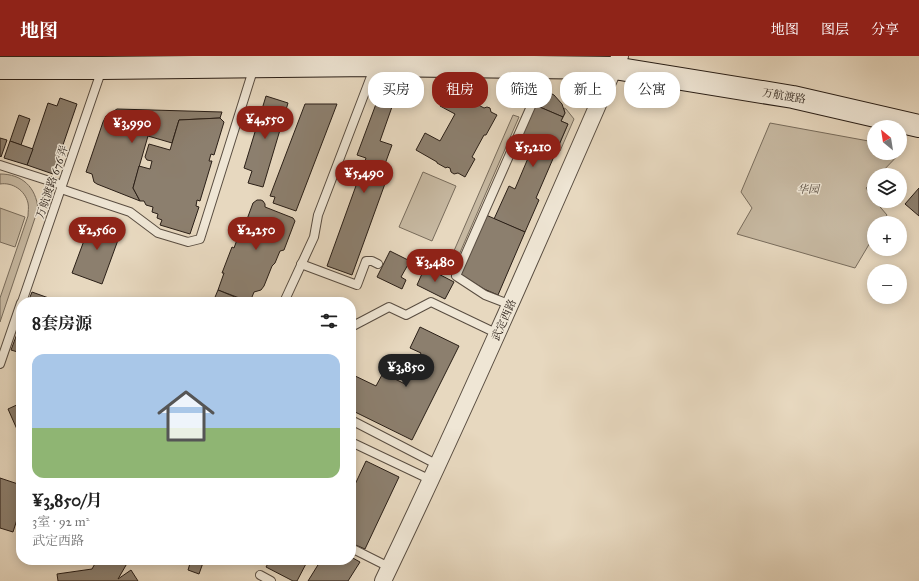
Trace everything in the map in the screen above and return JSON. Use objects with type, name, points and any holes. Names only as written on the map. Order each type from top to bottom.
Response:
[{"type":"street","name":"万航渡路","points":[[0,68],[375,65],[548,67],[617,62],[793,97],[919,126]]},
{"type":"street","name":"武定西路","points":[[386,574],[498,334],[617,62]]},
{"type":"lane","points":[[286,297],[314,237],[318,215],[375,65]]},
{"type":"lane","points":[[0,165],[130,212],[158,233],[188,242],[200,239],[254,66]]},
{"type":"lane","points":[[511,305],[485,294],[456,276],[548,67]]},
{"type":"lane","name":"万航渡路 676 弄","points":[[23,297],[102,68]]},
{"type":"lane","points":[[301,264],[357,285],[366,261],[372,261],[378,264]]},
{"type":"lane","points":[[356,324],[389,307],[406,315],[431,302],[498,334]]},
{"type":"lane","name":"万航渡路 676 弄","points":[[0,364],[16,318]]},
{"type":"lane","points":[[356,423],[438,465]]},
{"type":"lane","points":[[356,444],[431,480]]},
{"type":"lane","points":[[356,552],[386,574]]},
{"type":"lane","points":[[260,575],[271,581]]},
{"type":"green space","points":[[564,108],[574,119],[560,151],[557,150],[568,124],[561,121],[565,113]]},
{"type":"green space","points":[[513,115],[519,117],[455,264],[450,260]]},
{"type":"green space","name":"华园","points":[[770,123],[867,141],[867,160],[893,160],[886,168],[867,168],[867,208],[881,208],[887,215],[867,216],[867,248],[855,268],[737,234],[752,208],[741,192]]},
{"type":"green space","points":[[423,172],[456,186],[432,241],[399,227]]},
{"type":"green space","points":[[0,174],[15,176],[26,183],[34,194],[38,209],[0,322],[0,298],[28,216],[28,203],[24,194],[17,188],[9,184],[0,184]]},
{"type":"green space","points":[[0,208],[25,217],[15,247],[0,242]]},
{"type":"building","points":[[552,94],[560,102],[560,108],[563,108],[565,113],[563,117],[542,108],[552,108]]},
{"type":"building","points":[[266,96],[288,103],[263,187],[248,183],[252,171],[244,168]]},
{"type":"building","points":[[60,98],[77,104],[53,174],[27,165],[48,103],[57,106]]},
{"type":"building","points":[[305,104],[337,104],[296,211],[273,203],[275,197],[270,196]]},
{"type":"building","points":[[488,107],[490,108],[491,112],[497,115],[472,157],[475,159],[465,177],[458,173],[454,174],[451,172],[450,168],[446,168],[416,150],[425,133],[440,141],[455,114],[444,108]]},
{"type":"building","points":[[375,108],[392,108],[380,141],[392,145],[385,164],[391,167],[352,275],[327,266],[366,158],[357,155]]},
{"type":"building","points":[[534,108],[542,108],[563,117],[561,121],[568,124],[536,198],[539,200],[525,232],[494,219],[509,186],[515,189],[534,144],[520,138]]},
{"type":"building","points":[[117,109],[222,112],[220,118],[179,120],[172,143],[148,136],[133,188],[140,201],[97,184],[94,182],[92,174],[86,172],[103,122],[106,116]]},
{"type":"building","points":[[19,115],[30,119],[21,145],[10,141]]},
{"type":"building","points":[[220,118],[224,122],[214,155],[211,154],[209,161],[212,161],[200,201],[197,200],[196,206],[199,207],[190,234],[160,225],[162,220],[157,218],[158,214],[152,212],[153,207],[146,205],[144,201],[140,201],[133,188],[139,166],[150,169],[152,161],[147,160],[145,157],[149,144],[170,150],[179,120]]},
{"type":"building","points":[[0,138],[7,140],[1,157],[0,156]]},
{"type":"building","points":[[10,141],[33,149],[27,165],[4,158]]},
{"type":"building","points":[[919,188],[919,216],[907,206],[907,202]]},
{"type":"building","points":[[257,200],[261,200],[265,204],[265,207],[293,218],[295,221],[284,250],[280,251],[261,290],[254,292],[252,297],[237,297],[218,290],[224,273],[222,273],[232,247],[234,248],[241,229],[243,230],[253,203]]},
{"type":"building","points":[[486,215],[525,232],[498,295],[484,289],[460,274]]},
{"type":"building","points":[[92,219],[122,229],[102,284],[72,273]]},
{"type":"building","points":[[390,251],[410,261],[401,277],[406,280],[402,289],[377,277]]},
{"type":"building","points":[[425,267],[454,282],[445,299],[417,285]]},
{"type":"building","points":[[218,290],[235,297],[215,297]]},
{"type":"building","points":[[32,292],[46,297],[30,297]]},
{"type":"building","points":[[420,327],[459,346],[412,440],[356,412],[356,376],[376,386],[383,373],[405,384],[421,353],[410,348]]},
{"type":"building","points":[[16,336],[16,352],[11,350]]},
{"type":"building","points":[[16,405],[16,427],[8,409]]},
{"type":"building","points":[[366,461],[399,477],[365,549],[356,545],[356,482]]},
{"type":"building","points":[[0,478],[16,483],[16,523],[13,532],[0,528]]},
{"type":"building","points":[[356,560],[360,562],[348,581],[308,581],[318,565],[356,565]]},
{"type":"building","points":[[94,565],[126,565],[118,579],[131,570],[138,581],[58,581],[57,574],[92,569]]},
{"type":"building","points":[[190,565],[202,565],[199,574],[188,570]]},
{"type":"building","points":[[267,565],[305,565],[297,581],[293,581],[266,567]]}]
